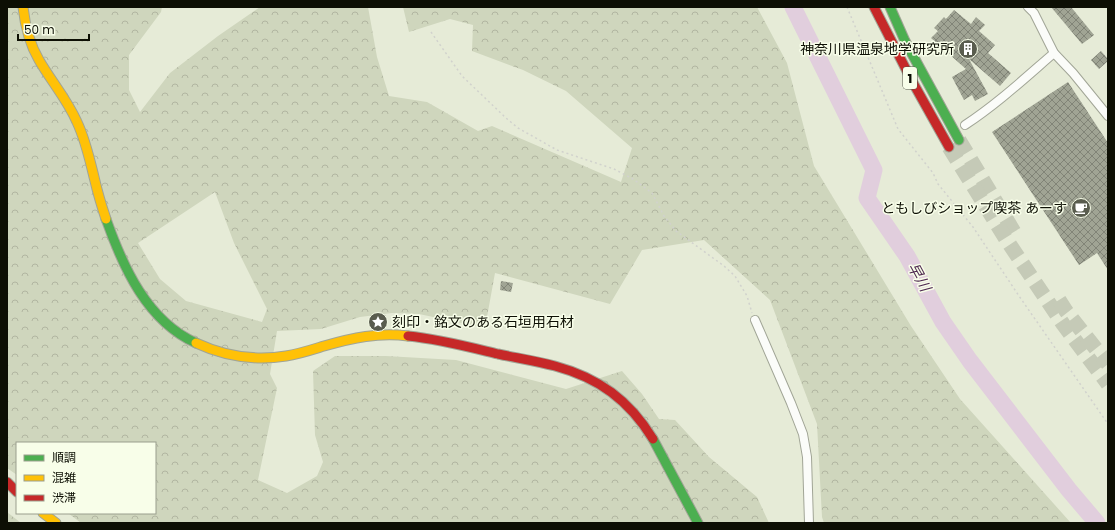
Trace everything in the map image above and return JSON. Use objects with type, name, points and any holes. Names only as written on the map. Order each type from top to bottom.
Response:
[{"type":"main road","points":[[23,7],[24,21],[31,43],[41,64],[65,99],[77,122],[86,146],[107,222],[128,272],[140,293],[167,325],[182,336],[202,347],[225,354],[255,359],[286,356],[370,336],[399,334],[421,337],[510,356],[582,375],[610,391],[634,412],[651,435],[698,523]]},
{"type":"main road","name":"1","points":[[874,7],[912,81],[949,146]]},
{"type":"main road","name":"1","points":[[890,7],[905,40],[959,140]]},
{"type":"main road","points":[[7,482],[16,491]]},
{"type":"main road","points":[[43,514],[56,523]]},
{"type":"street","points":[[1028,7],[1034,13],[1054,53],[1073,73],[1108,116]]},
{"type":"street","points":[[965,125],[982,114],[1054,53]]},
{"type":"street","points":[[755,320],[803,434],[807,457],[809,523]]},
{"type":"path","points":[[847,7],[898,129],[933,173],[938,184],[973,228],[1108,424]]},
{"type":"path","points":[[431,32],[462,76],[495,109],[518,128],[557,150],[614,169],[633,179],[652,193],[664,216],[676,231],[724,266],[735,276],[747,296],[755,320]]},
{"type":"green space","points":[[7,7],[162,7],[161,12],[129,55],[129,90],[140,112],[170,73],[218,36],[260,7],[368,7],[377,57],[389,96],[427,102],[478,131],[492,126],[621,182],[632,148],[566,91],[523,70],[472,51],[473,25],[450,19],[409,32],[403,7],[757,7],[787,63],[814,166],[911,326],[960,399],[1071,523],[824,523],[822,517],[817,424],[770,300],[704,240],[642,250],[610,304],[495,273],[485,328],[419,314],[392,313],[360,317],[321,329],[277,331],[270,374],[277,388],[258,480],[287,493],[317,476],[323,462],[315,435],[313,371],[335,356],[386,356],[456,360],[566,389],[622,371],[642,394],[659,419],[675,420],[709,457],[757,497],[769,523],[81,523],[69,514],[156,514],[156,442],[16,442],[16,474],[7,468]],"holes":[[[215,192],[234,243],[267,309],[262,322],[186,301],[160,279],[138,243]]]},
{"type":"green space","points":[[7,512],[21,523],[7,523]]},
{"type":"building","points":[[1051,7],[1071,7],[1094,35],[1082,44]]},
{"type":"building","name":"神奈川県温泉地学研究所","points":[[954,10],[971,24],[976,17],[985,25],[979,31],[995,45],[988,53],[1011,73],[1000,86],[969,59],[988,94],[975,101],[972,95],[964,100],[952,77],[966,69],[931,38],[938,31],[934,28],[944,17],[946,19]]},
{"type":"building","points":[[1101,51],[1108,61],[1099,69],[1091,60]]},
{"type":"building","points":[[1068,82],[1108,143],[1108,270],[1097,253],[1079,265],[992,132]]},
{"type":"building","points":[[501,281],[513,283],[511,292],[500,290]]},
{"type":"waterway","name":"早川","points":[[793,7],[874,170],[867,198],[907,256],[943,322],[970,361],[1069,490],[1097,523]]},
{"type":"tunnel","points":[[959,140],[1014,232]]},
{"type":"tunnel","points":[[949,147],[1006,239],[1063,324],[1108,384]]},
{"type":"tunnel","points":[[1059,300],[1108,364]]},
{"type":"traffic: fast","points":[[890,7],[905,41],[959,140]]},
{"type":"traffic: fast","points":[[106,219],[120,256],[129,274],[150,307],[179,333],[196,343]]},
{"type":"traffic: fast","points":[[653,439],[698,523]]},
{"type":"traffic: slow","points":[[23,7],[28,34],[36,54],[69,106],[83,136],[106,219]]},
{"type":"traffic: slow","points":[[196,343],[229,354],[251,358],[263,358],[291,355],[345,340],[366,336],[408,336]]},
{"type":"traffic: slow","points":[[44,514],[56,523]]},
{"type":"traffic: jam","points":[[874,7],[912,81],[949,147]]},
{"type":"traffic: jam","points":[[408,336],[442,341],[548,364],[586,377],[612,392],[623,402],[644,425],[653,439]]},
{"type":"traffic: jam","points":[[7,482],[16,491]]},
{"type":"place","name":"神奈川県温泉地学研究所","points":[[968,49]]},
{"type":"place","name":"ともしびショップ喫茶 あーす","points":[[1081,208]]},
{"type":"place","name":"刻印・銘文のある石垣用石材","points":[[378,322]]}]
